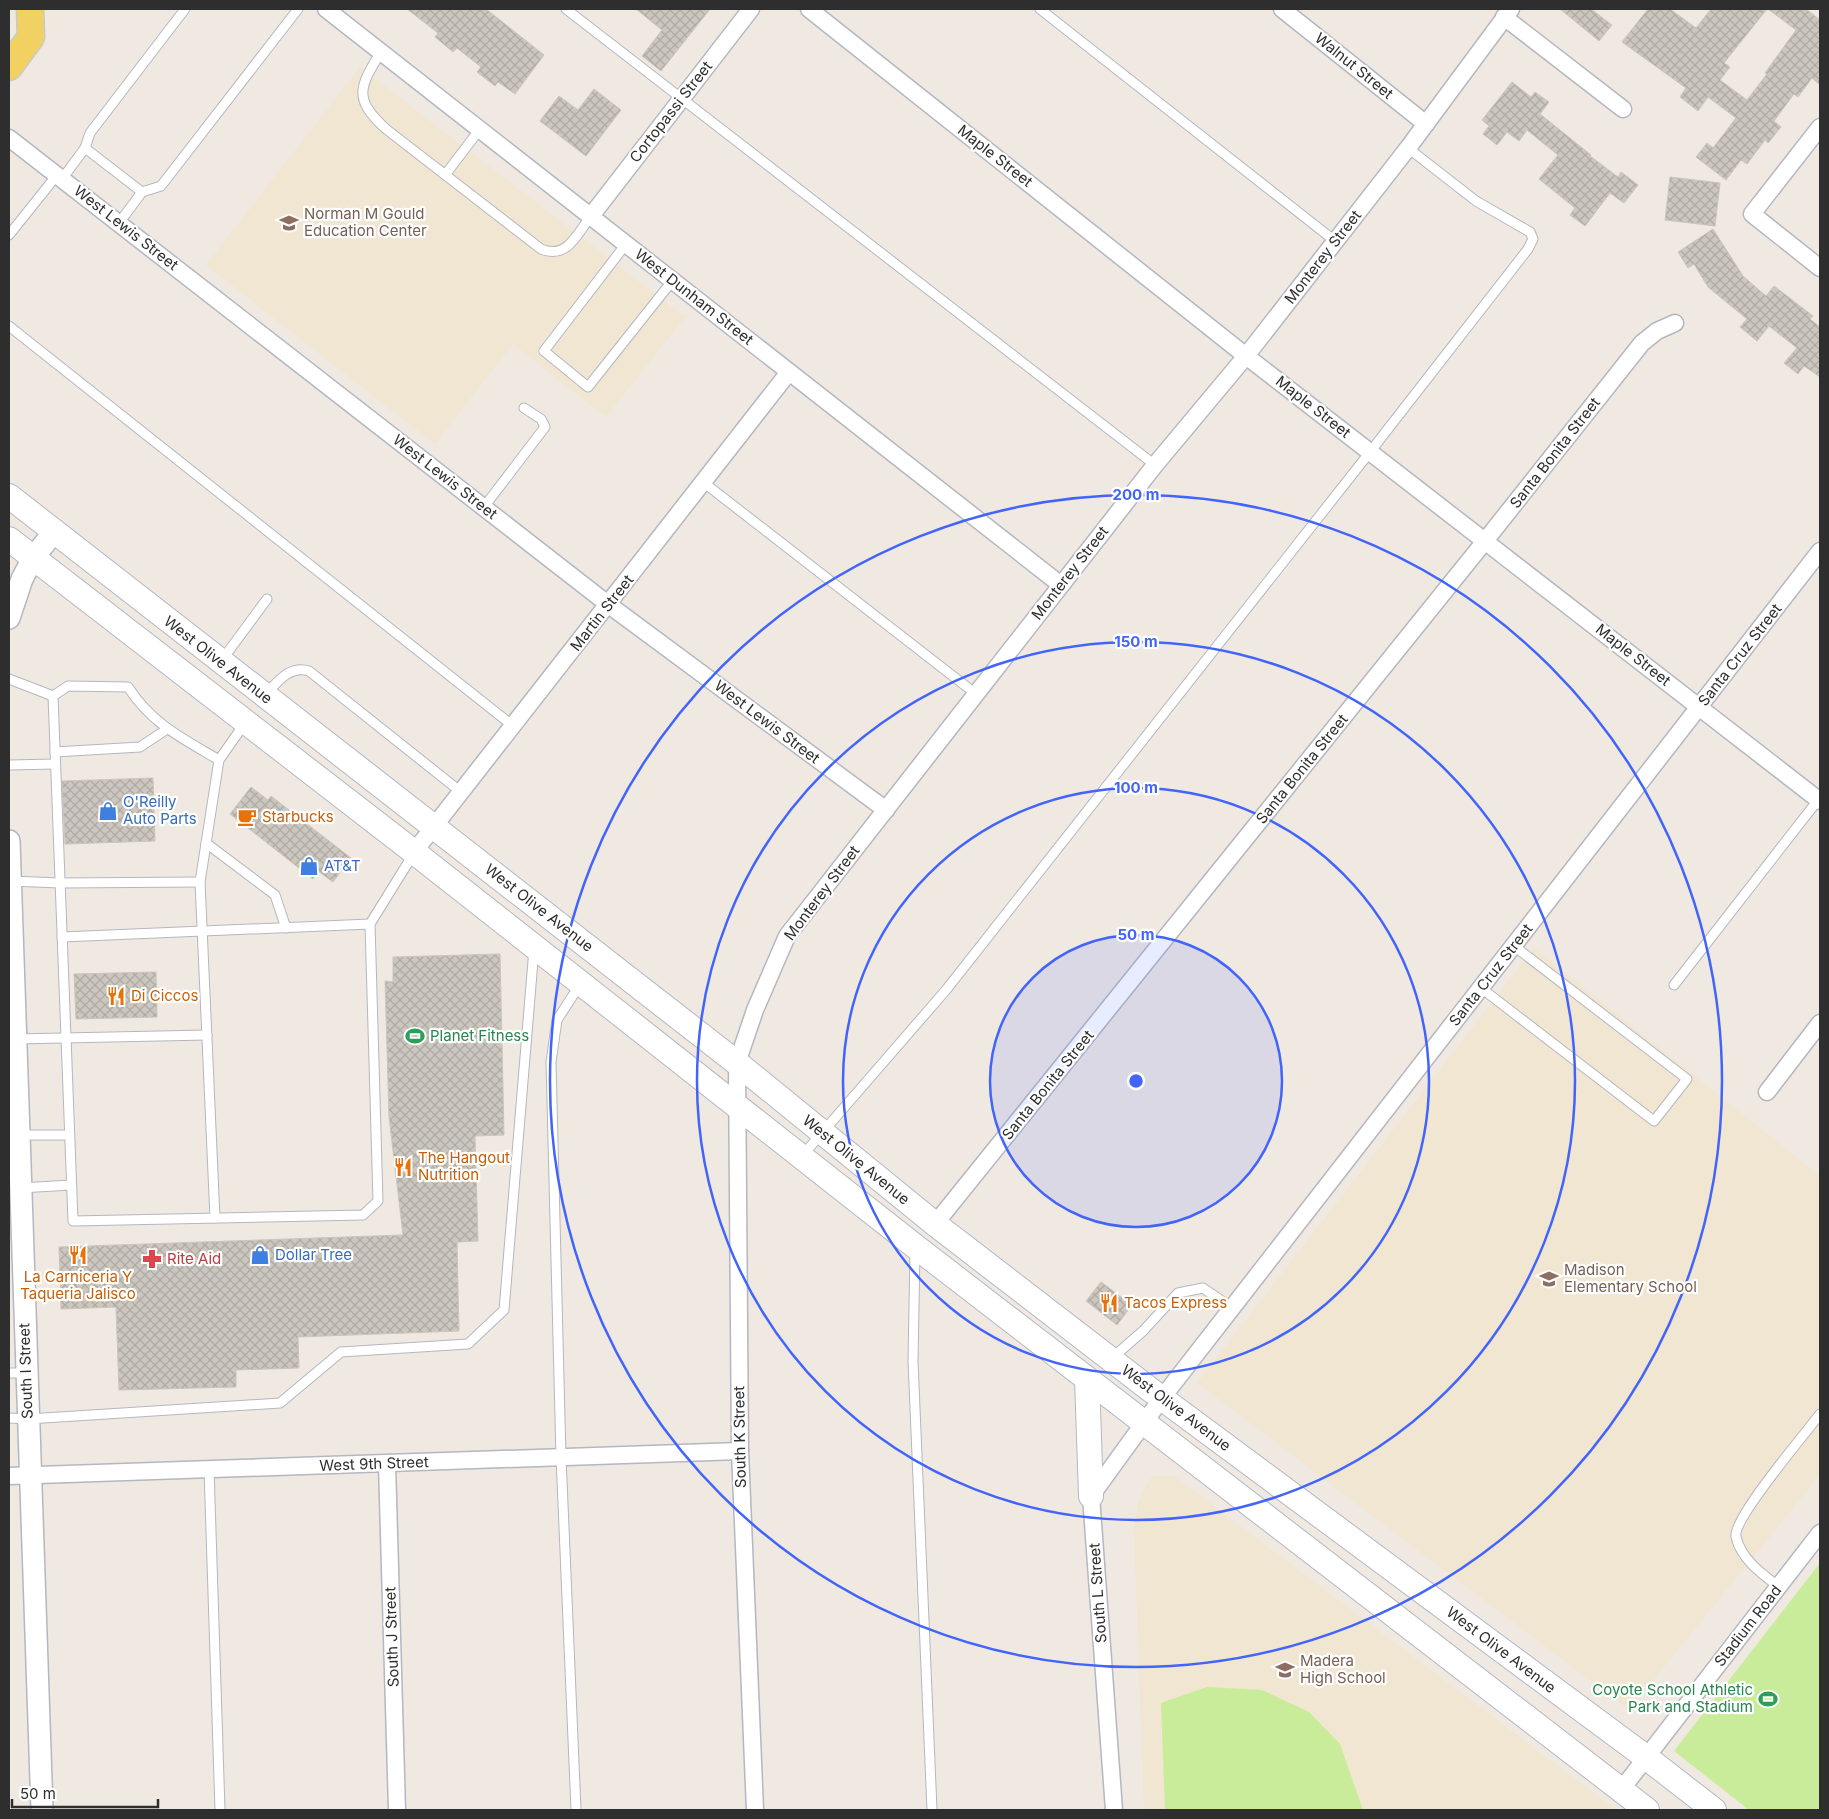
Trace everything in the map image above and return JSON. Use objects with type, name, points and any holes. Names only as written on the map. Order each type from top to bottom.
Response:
[{"type":"main road","points":[[9,10],[14,9]]},
{"type":"main road","points":[[9,67],[31,37],[30,9]]},
{"type":"main road","name":"West Olive Avenue","points":[[9,496],[737,1063],[935,1224],[1162,1398],[1646,1757],[1714,1810]]},
{"type":"main road","name":"West Olive Avenue","points":[[9,539],[414,852],[916,1247],[1647,1810]]},
{"type":"main road","points":[[1087,1379],[1091,1496]]},
{"type":"street","name":"West Dunham Street","points":[[326,9],[1061,585]]},
{"type":"street","name":"Cortopassi Street","points":[[591,216],[751,9]]},
{"type":"street","name":"Maple Street","points":[[809,9],[1246,356],[1819,801]]},
{"type":"street","name":"Walnut Street","points":[[1282,9],[1426,124]]},
{"type":"street","name":"Monterey Street","points":[[737,1063],[755,1010],[787,936],[1155,465],[1246,356],[1408,148],[1508,13]]},
{"type":"street","points":[[1508,13],[1624,109]]},
{"type":"street","points":[[1820,127],[1752,214],[1820,268]]},
{"type":"street","name":"West Lewis Street","points":[[9,138],[609,605],[886,810]]},
{"type":"street","name":"Santa Bonita Street","points":[[935,1224],[1642,343],[1657,331],[1674,323]]},
{"type":"street","name":"Martin Street","points":[[414,852],[609,605],[789,372]]},
{"type":"street","points":[[9,618],[22,579],[34,558],[54,532]]},
{"type":"street","name":"Santa Cruz Street","points":[[1162,1398],[1820,551]]},
{"type":"street","name":"South I Street","points":[[9,841],[15,1039],[12,1068],[20,1188],[18,1419],[30,1476],[42,1810]]},
{"type":"street","points":[[1767,1092],[1820,1023]]},
{"type":"street","name":"South K Street","points":[[737,1063],[740,1451],[755,1810]]},
{"type":"street","points":[[1091,1496],[1162,1398]]},
{"type":"street","name":"West 9th Street","points":[[9,1476],[740,1451]]},
{"type":"street","name":"South J Street","points":[[387,1464],[397,1810]]},
{"type":"street","name":"South L Street","points":[[1091,1496],[1114,1810]]},
{"type":"street","name":"Stadium Road","points":[[1621,1790],[1820,1533]]},
{"type":"lane","points":[[9,235],[85,148],[90,133],[185,9]]},
{"type":"lane","points":[[119,223],[142,192],[161,186],[298,9]]},
{"type":"lane","points":[[566,9],[1155,465]]},
{"type":"lane","points":[[1040,9],[1335,241]]},
{"type":"lane","points":[[381,52],[364,84],[363,97],[366,108],[386,129],[541,249],[551,253],[567,247],[591,216]]},
{"type":"lane","points":[[445,175],[480,129]]},
{"type":"lane","points":[[85,148],[142,192]]},
{"type":"lane","points":[[802,1156],[946,990],[1528,249],[1533,239],[1530,232],[1476,201],[1408,148]]},
{"type":"lane","points":[[626,244],[544,351],[588,388],[673,280]]},
{"type":"lane","points":[[9,326],[513,726]]},
{"type":"lane","points":[[484,507],[545,427],[541,420],[524,408]]},
{"type":"lane","points":[[703,482],[976,694]]},
{"type":"lane","points":[[221,662],[267,599]]},
{"type":"lane","points":[[264,696],[283,676],[302,669],[309,671],[461,792]]},
{"type":"lane","points":[[9,679],[53,696]]},
{"type":"lane","points":[[53,696],[68,686],[128,687],[140,705],[167,729],[219,760]]},
{"type":"lane","points":[[53,696],[73,1221],[363,1215],[378,1201],[370,924],[414,852]]},
{"type":"lane","points":[[215,1218],[200,882],[219,760],[245,722]]},
{"type":"lane","points":[[55,752],[140,747],[167,729]]},
{"type":"lane","points":[[9,765],[56,764]]},
{"type":"lane","points":[[1674,985],[1760,873],[1819,801]]},
{"type":"lane","points":[[206,842],[275,895],[286,928]]},
{"type":"lane","points":[[10,881],[60,883],[200,882]]},
{"type":"lane","points":[[62,937],[370,924]]},
{"type":"lane","points":[[18,1419],[280,1403],[341,1352],[468,1344],[504,1310],[534,946]]},
{"type":"lane","points":[[1481,988],[1654,1121],[1688,1079],[1514,946]]},
{"type":"lane","points":[[576,1810],[560,1458],[551,1062],[557,1020],[581,984]]},
{"type":"lane","points":[[15,1039],[207,1035]]},
{"type":"lane","points":[[15,1122],[70,1135]]},
{"type":"lane","points":[[20,1188],[71,1185]]},
{"type":"lane","points":[[916,1247],[913,1361],[932,1810]]},
{"type":"lane","points":[[1111,1359],[1142,1331],[1178,1293],[1203,1288],[1232,1308]]},
{"type":"lane","points":[[1778,1586],[1756,1569],[1743,1552],[1736,1537],[1738,1526],[1764,1487],[1820,1414]]},
{"type":"lane","points":[[209,1470],[220,1810]]},
{"type":"shaded area","points":[[360,67],[685,317],[606,417],[513,344],[435,444],[206,265]]},
{"type":"shaded area","name":"Madison Elementary School","points":[[1534,948],[1820,1176],[1820,1475],[1629,1710],[1197,1383]]},
{"type":"shaded area","name":"Madera High School","points":[[1153,1476],[1174,1476],[1616,1810],[1144,1810],[1134,1530],[1138,1503],[1147,1483]]},
{"type":"green space","name":"Coyote School Athletic Park and Stadium","points":[[1820,1563],[1820,1810],[1749,1810],[1674,1751]]},
{"type":"green space","points":[[1207,1687],[1262,1690],[1309,1712],[1340,1744],[1363,1810],[1165,1810],[1161,1703]]},
{"type":"building","points":[[407,9],[486,9],[544,55],[515,94],[498,82],[495,86],[477,72],[481,67],[457,48],[453,52],[435,37],[438,33]]},
{"type":"building","points":[[636,9],[710,9],[661,71],[642,56],[662,30]]},
{"type":"building","points":[[1560,9],[1591,9],[1612,25],[1599,41]]},
{"type":"building","points":[[1648,9],[1670,9],[1696,28],[1711,9],[1767,9],[1724,63],[1730,67],[1720,80],[1747,100],[1796,30],[1768,9],[1806,9],[1820,20],[1820,85],[1812,78],[1798,97],[1794,94],[1774,121],[1781,127],[1768,143],[1765,140],[1747,164],[1741,160],[1726,180],[1696,157],[1707,143],[1713,148],[1736,118],[1708,97],[1698,111],[1680,97],[1686,88],[1622,42]]},
{"type":"building","points":[[1512,82],[1531,97],[1535,92],[1549,102],[1540,114],[1618,177],[1621,172],[1638,185],[1624,203],[1610,193],[1585,226],[1570,215],[1575,208],[1539,179],[1558,155],[1527,130],[1519,141],[1507,132],[1497,145],[1483,134],[1489,126],[1482,120]]},
{"type":"building","points":[[594,89],[621,110],[586,156],[540,121],[559,96],[578,110]]},
{"type":"building","points":[[1670,177],[1720,183],[1715,226],[1665,220]]},
{"type":"building","points":[[1713,229],[1743,276],[1766,296],[1774,286],[1813,316],[1810,319],[1820,327],[1820,377],[1804,366],[1798,374],[1784,363],[1797,348],[1769,326],[1757,341],[1740,327],[1747,319],[1708,287],[1694,264],[1688,268],[1678,252]]},
{"type":"building","name":"O'Reilly Auto Parts","points":[[153,778],[155,841],[65,844],[62,781]]},
{"type":"building","points":[[251,787],[268,800],[271,796],[351,858],[333,882],[318,871],[313,879],[230,814]]},
{"type":"building","points":[[500,954],[504,1135],[475,1136],[478,1241],[457,1242],[459,1331],[298,1337],[299,1368],[236,1370],[236,1387],[119,1390],[116,1307],[61,1309],[59,1247],[403,1235],[389,1117],[385,981],[393,982],[393,957]]},
{"type":"building","name":"Di Ciccos","points":[[156,972],[157,1017],[76,1019],[74,974]]},
{"type":"building","name":"Tacos Express","points":[[1101,1282],[1132,1305],[1117,1325],[1086,1301]]},
{"type":"place","name":"Norman M Gould Education Center","points":[[289,223]]},
{"type":"place","name":"O'Reilly Auto Parts","points":[[108,811]]},
{"type":"place","name":"Starbucks","points":[[247,817]]},
{"type":"place","name":"AT&T","points":[[309,866]]},
{"type":"place","name":"Di Ciccos","points":[[116,996]]},
{"type":"place","name":"Planet Fitness","points":[[415,1036]]},
{"type":"place","name":"The Hangout Nutrition","points":[[403,1167]]},
{"type":"place","name":"La Carniceria Y Taqueria Jalisco","points":[[78,1255]]},
{"type":"place","name":"Dollar Tree","points":[[260,1255]]},
{"type":"place","name":"Rite Aid","points":[[152,1259]]},
{"type":"place","name":"Madison Elementary School","points":[[1549,1279]]},
{"type":"place","name":"Tacos Express","points":[[1109,1303]]},
{"type":"place","name":"Madera High School","points":[[1285,1670]]},
{"type":"place","name":"Coyote School Athletic Park and Stadium","points":[[1768,1699]]}]
